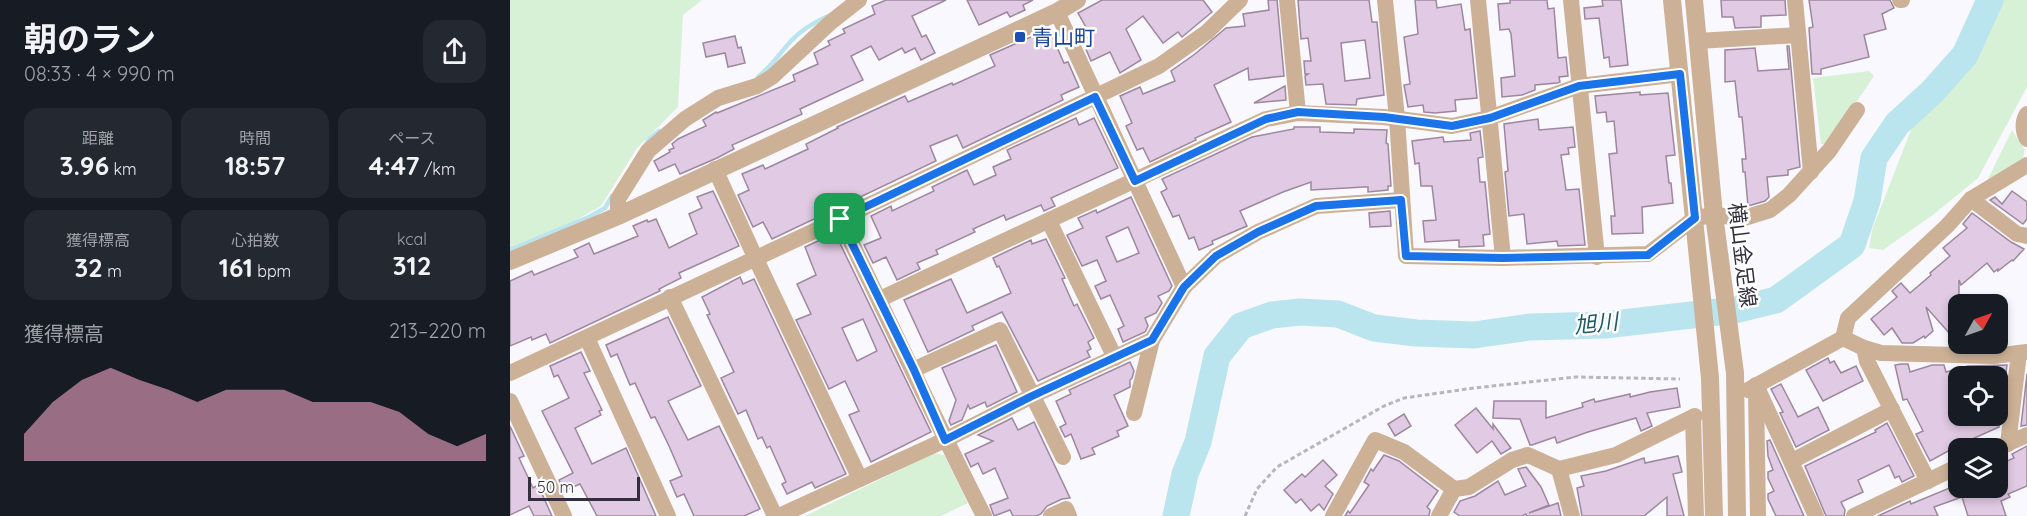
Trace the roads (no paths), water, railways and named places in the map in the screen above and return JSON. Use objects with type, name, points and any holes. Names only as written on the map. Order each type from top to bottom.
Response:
[{"type":"street","points":[[618,216],[618,199],[648,151],[686,119],[718,98],[757,86],[772,77],[831,22],[859,0]]},
{"type":"street","points":[[510,261],[618,216],[1057,12],[1077,0]]},
{"type":"street","points":[[510,373],[840,219],[1159,66],[1206,32],[1240,0]]},
{"type":"street","points":[[1287,0],[1298,112]]},
{"type":"street","points":[[1385,0],[1397,118],[1406,256],[1503,258],[1648,255],[1695,218],[1714,215],[1744,218],[1770,210],[1789,195],[1811,172],[1829,151],[1857,110]]},
{"type":"street","points":[[1478,0],[1503,258]]},
{"type":"street","points":[[1571,0],[1597,257]]},
{"type":"street","name":"横山金足線","points":[[1672,0],[1710,378],[1714,516]]},
{"type":"street","name":"横山金足線","points":[[1694,0],[1714,215],[1735,373],[1737,516]]},
{"type":"street","points":[[1795,0],[1811,172]]},
{"type":"street","points":[[1057,12],[1184,287]]},
{"type":"street","points":[[1698,41],[1798,35]]},
{"type":"street","points":[[880,300],[1266,119],[1298,112],[1397,118],[1452,126],[1490,118],[1579,86],[1680,74]]},
{"type":"street","points":[[2027,114],[2024,118],[2023,133],[2027,139]]},
{"type":"street","points":[[1752,387],[1843,338],[1848,318],[1947,226],[1971,199],[2027,165]]},
{"type":"street","points":[[715,169],[860,479]]},
{"type":"street","points":[[1971,199],[2017,234],[2027,236]]},
{"type":"street","points":[[1134,413],[1152,340],[1184,287],[1216,256],[1258,232],[1316,206],[1401,200]]},
{"type":"street","points":[[840,219],[914,370],[945,440],[984,516]]},
{"type":"street","points":[[1049,221],[1115,358]]},
{"type":"street","points":[[670,297],[777,516],[945,440],[1152,340]]},
{"type":"street","points":[[914,370],[1000,330],[1063,457]]},
{"type":"street","points":[[586,338],[668,516]]},
{"type":"street","points":[[1843,338],[1864,348],[1881,352],[1984,356],[2023,352],[2004,438]]},
{"type":"street","points":[[1864,348],[1867,361],[1928,481]]},
{"type":"street","points":[[1752,387],[1792,461],[1816,516]]},
{"type":"street","points":[[1752,387],[1758,516]]},
{"type":"street","points":[[510,401],[564,516]]},
{"type":"street","points":[[1792,461],[1892,409]]},
{"type":"street","points":[[1334,516],[1375,440],[1404,452],[1454,489],[1469,487],[1512,460],[1528,455],[1559,469],[1616,455],[1694,417],[1696,516]]},
{"type":"street","points":[[2008,443],[2027,435]]},
{"type":"street","points":[[1559,469],[1572,516]]},
{"type":"street","points":[[1854,516],[1948,471]]},
{"type":"street","points":[[1439,516],[1454,489]]},
{"type":"street","points":[[1051,516],[1066,508],[1069,516]]},
{"type":"waterway","name":"旭川","points":[[1176,516],[1185,474],[1198,442],[1217,356],[1241,326],[1272,315],[1300,312],[1338,314],[1374,328],[1416,333],[1474,335],[1530,327],[1605,325],[1735,310],[1776,300],[1852,245],[1867,201],[1874,158],[1897,124],[1932,92],[1965,55],[1990,0]]},
{"type":"waterway","points":[[758,77],[799,33],[828,16]]},
{"type":"waterway","points":[[646,144],[659,131]]},
{"type":"waterway","points":[[510,250],[589,217],[605,208],[612,196]]},
{"type":"place","name":"青山町","points":[[1020,37]]}]
